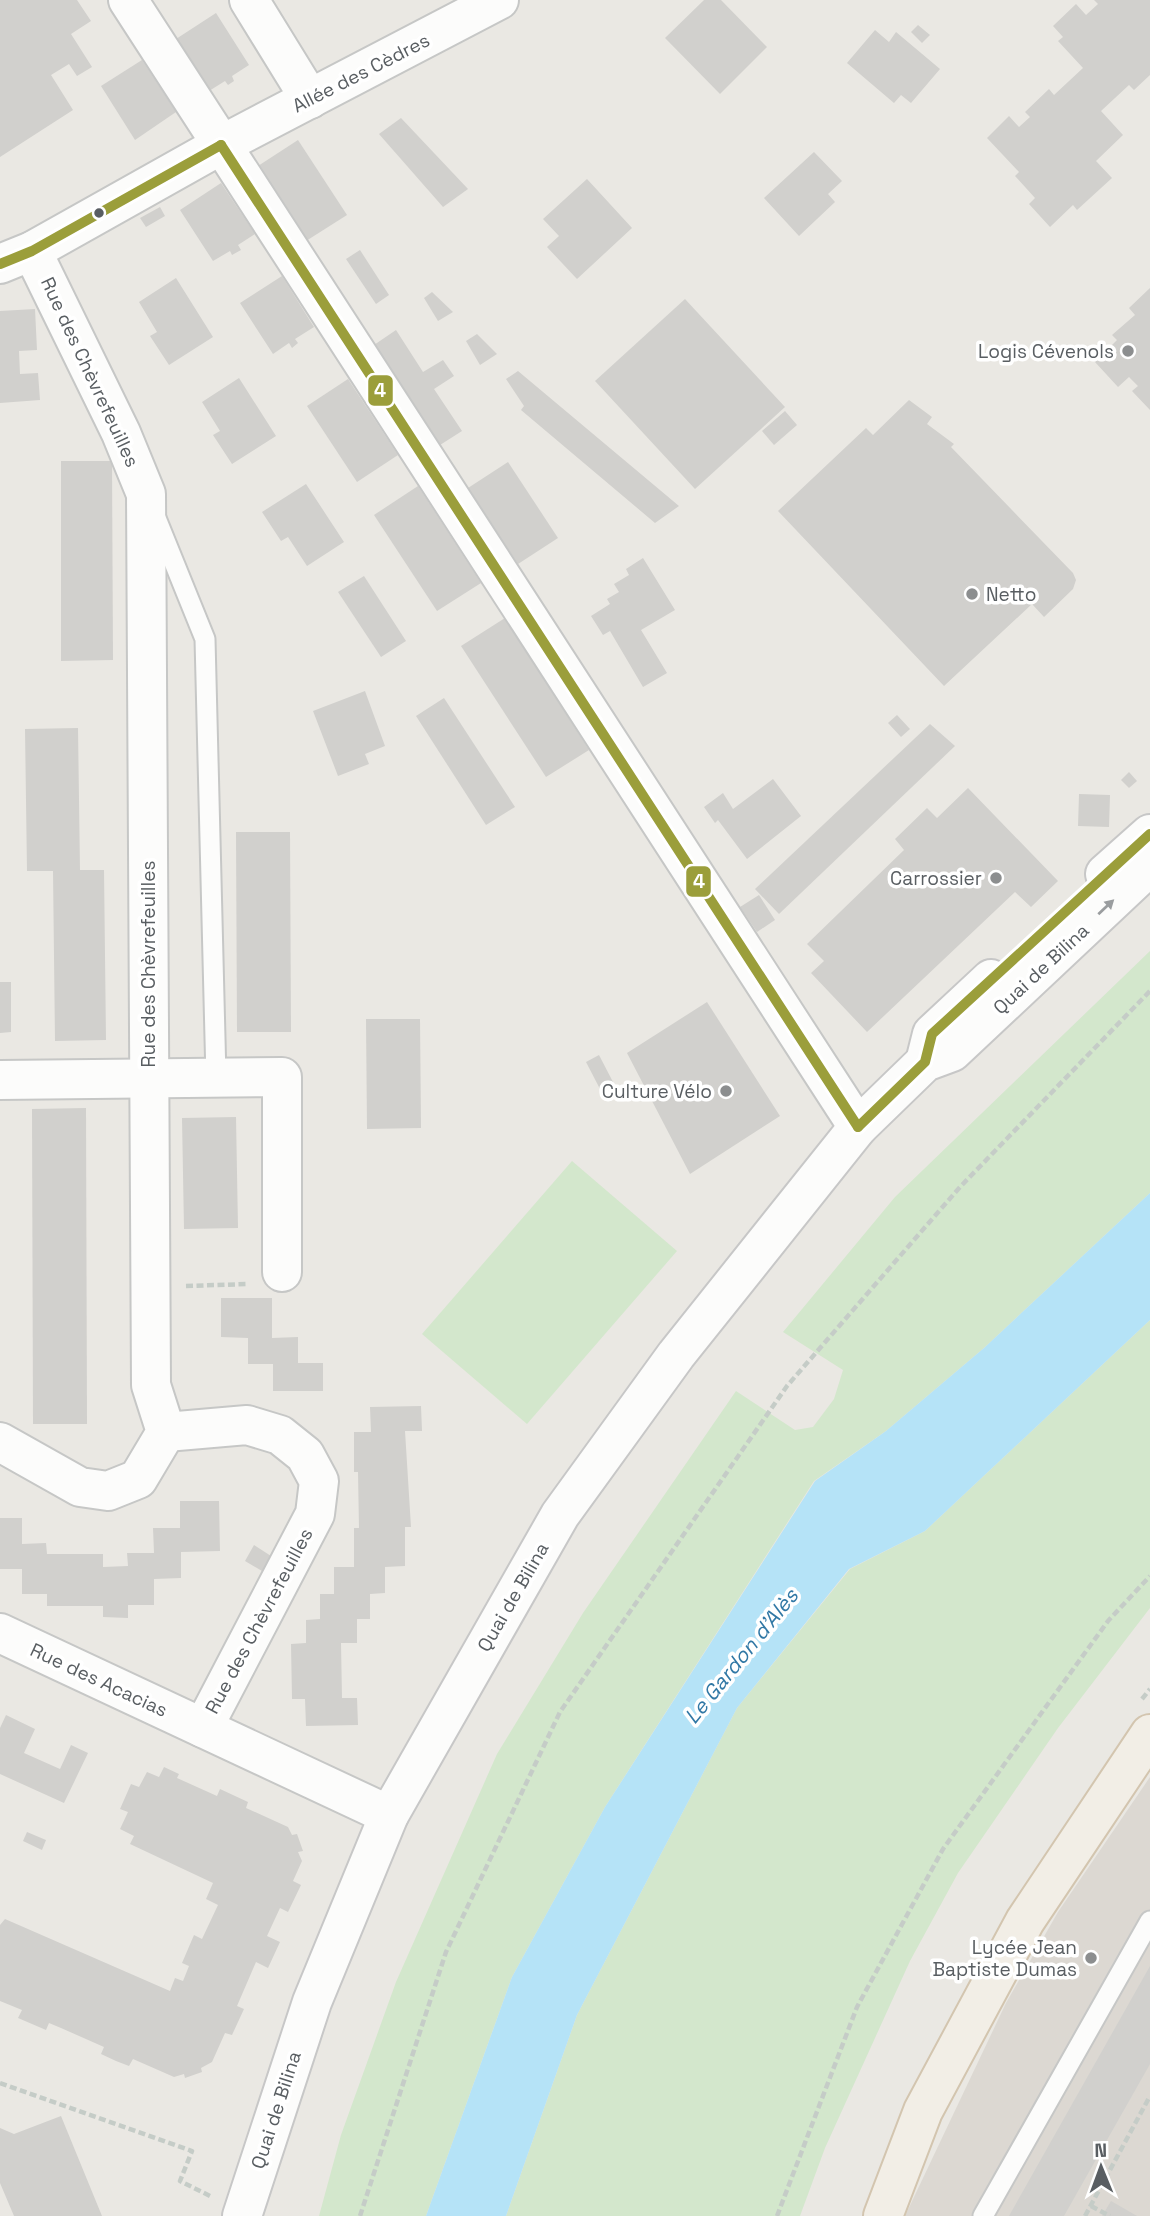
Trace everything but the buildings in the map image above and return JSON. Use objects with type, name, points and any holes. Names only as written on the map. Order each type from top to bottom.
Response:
[{"type":"main road","points":[[883,2216],[923,2110],[1025,1921],[1150,1734]]},
{"type":"street","points":[[128,0],[858,1127]]},
{"type":"street","points":[[249,0],[310,99]]},
{"type":"street","name":"Allée des Cèdres","points":[[16,257],[221,145],[499,0]]},
{"type":"street","name":"Rue des Chèvrefeuilles","points":[[16,257],[121,433],[146,494],[151,1385],[166,1432],[247,1425],[280,1436],[305,1455],[319,1481],[315,1514],[203,1728]]},
{"type":"street","name":"Quai de Bilina","points":[[926,1062],[932,1034],[1150,834]]},
{"type":"street","name":"Quai de Bilina","points":[[231,2208],[389,1815],[560,1515],[676,1355],[858,1127],[926,1062],[952,1052],[1150,866]]},
{"type":"street","points":[[0,1080],[282,1077],[282,1272]]},
{"type":"street","points":[[0,1442],[80,1486],[108,1491],[138,1479],[166,1432]]},
{"type":"street","name":"Rue des Acacias","points":[[0,1633],[389,1815]]},
{"type":"lane","name":"Rue des Chèvrefeuilles","points":[[146,494],[205,639],[216,1078]]},
{"type":"lane","points":[[983,2216],[1150,1921]]},
{"type":"path","points":[[360,2216],[446,1952],[560,1712],[787,1386],[960,1187],[1150,991]]},
{"type":"path","points":[[150,1287],[256,1284],[282,1272]]},
{"type":"path","points":[[777,2216],[857,2007],[943,1849],[1108,1622],[1150,1576]]},
{"type":"path","points":[[0,2083],[192,2151],[180,2181],[231,2208]]},
{"type":"path","points":[[1085,2216],[1150,2096]]},
{"type":"path","points":[[1091,2206],[1110,2216]]},
{"type":"shaded area","name":"Lycée Jean Baptiste Dumas","points":[[1150,1777],[1150,2216],[905,2216],[1006,2003],[1058,1912]]},
{"type":"green space","points":[[1150,951],[1150,1193],[984,1348],[886,1431],[814,1481],[605,1807],[512,1977],[426,2216],[319,2216],[341,2135],[396,1982],[497,1754],[583,1613],[736,1391],[795,1430],[813,1427],[834,1399],[843,1370],[783,1332],[895,1197]]},
{"type":"green space","points":[[572,1161],[677,1251],[527,1424],[422,1334]]},
{"type":"green space","points":[[1150,1320],[1150,1608],[1058,1728],[958,1873],[910,1961],[825,2148],[800,2216],[506,2216],[577,2015],[737,1708],[850,1569],[925,1531]]},
{"type":"water","name":"Le Gardon d'Alès","points":[[1150,1193],[1150,1320],[925,1531],[849,1569],[737,1708],[577,2015],[506,2216],[426,2216],[512,1977],[605,1807],[815,1481],[886,1431],[984,1348]]},
{"type":"transit line","name":"4","points":[[221,145],[858,1127]]},
{"type":"transit line","name":"4","points":[[0,264],[32,251],[221,145]]},
{"type":"transit line","name":"4","points":[[858,1127],[925,1062],[932,1034],[1150,834]]},
{"type":"place","name":"Logis Cévenols","points":[[1128,351]]},
{"type":"place","name":"Netto","points":[[972,594]]},
{"type":"place","name":"Carrossier","points":[[996,878]]},
{"type":"place","name":"Culture Vélo","points":[[726,1091]]},
{"type":"place","name":"Lycée Jean Baptiste Dumas","points":[[1091,1958]]}]
